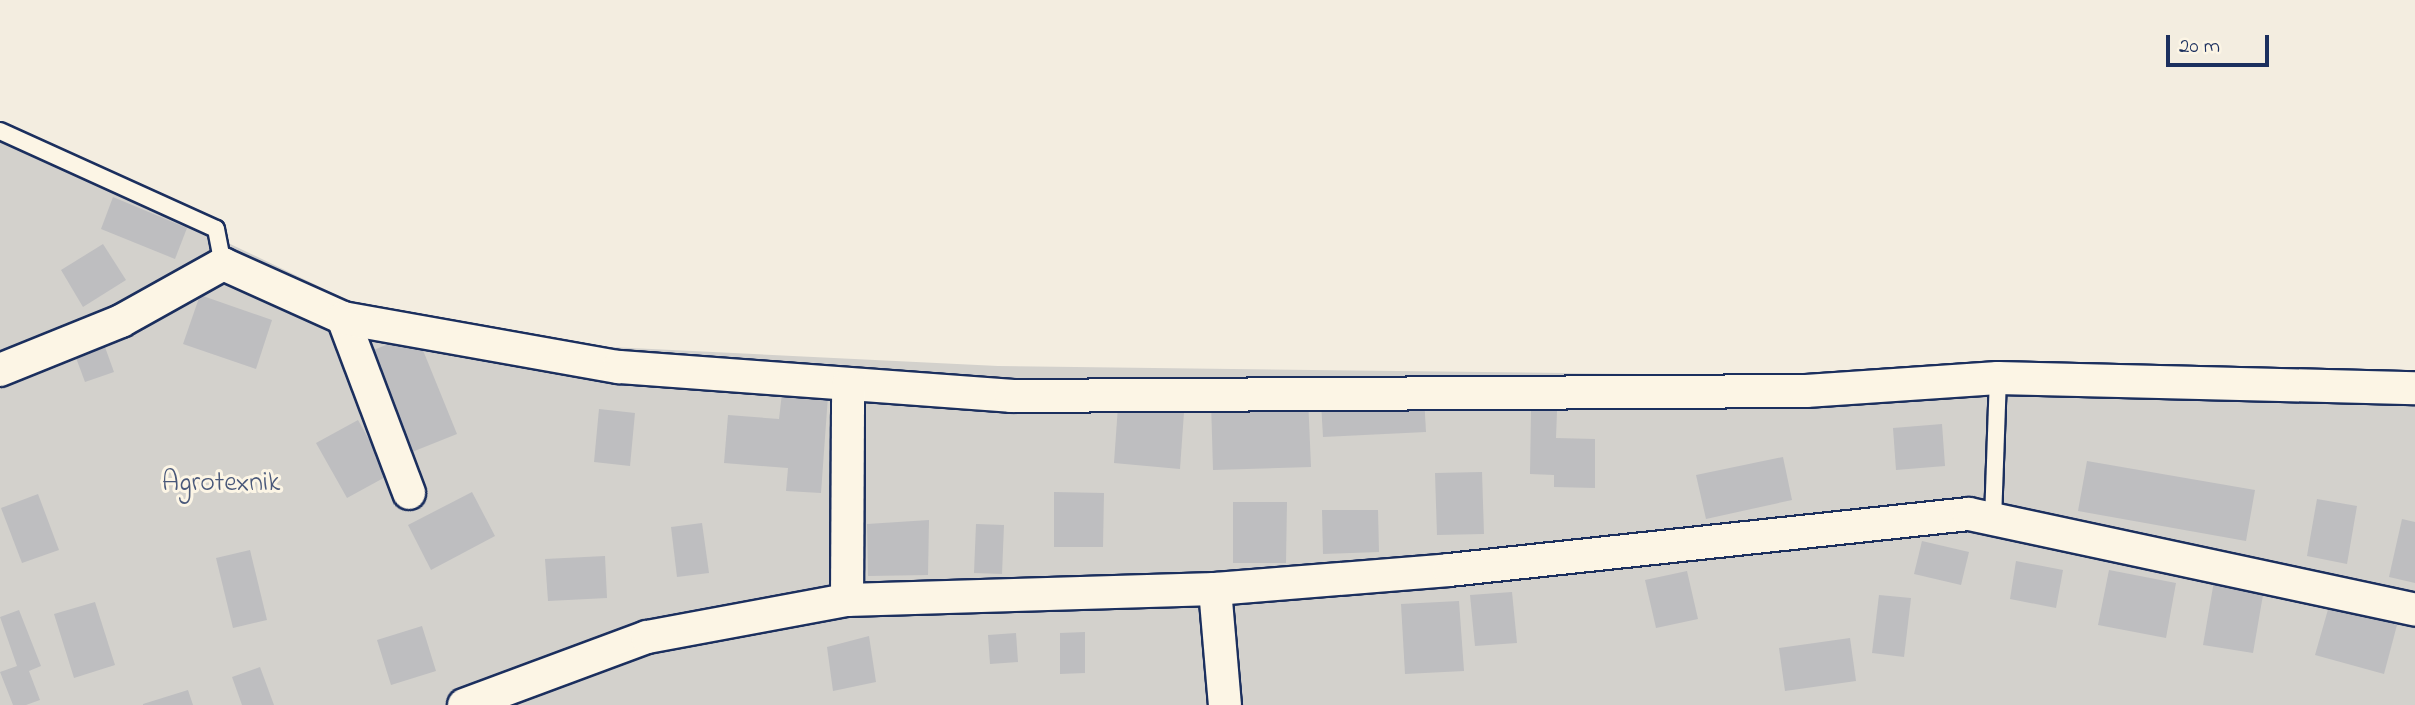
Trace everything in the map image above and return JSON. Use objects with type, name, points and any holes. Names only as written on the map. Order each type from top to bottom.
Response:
[{"type":"street","points":[[0,370],[121,321],[223,264],[343,318],[619,367],[1039,396],[1806,391],[1998,378],[2415,388]]},
{"type":"street","points":[[343,318],[409,493]]},
{"type":"street","points":[[847,600],[848,384]]},
{"type":"street","points":[[464,705],[647,637],[847,600],[1215,589],[1449,570],[1969,514],[2415,610]]},
{"type":"street","points":[[1215,589],[1225,705]]},
{"type":"lane","points":[[0,131],[216,229],[223,264]]},
{"type":"lane","points":[[1993,520],[1998,378]]},
{"type":"green space","name":"Agrotexnik","points":[[0,134],[427,338],[998,366],[1717,375],[2415,373],[2415,705],[0,705]]},
{"type":"building","points":[[113,197],[187,228],[175,259],[101,229]]},
{"type":"building","points":[[103,244],[126,280],[83,307],[61,270]]},
{"type":"building","points":[[200,295],[272,320],[256,369],[183,344]]},
{"type":"building","points":[[416,333],[457,434],[402,456],[361,355]]},
{"type":"building","points":[[101,336],[114,372],[85,382],[72,347]]},
{"type":"building","points":[[782,393],[828,396],[821,493],[786,491],[788,468],[724,463],[728,415],[779,419]]},
{"type":"building","points":[[1308,397],[1311,467],[1213,470],[1211,401]]},
{"type":"building","points":[[1424,397],[1426,432],[1323,437],[1321,402]]},
{"type":"building","points":[[1118,406],[1184,412],[1180,469],[1114,463]]},
{"type":"building","points":[[599,409],[635,413],[630,466],[594,462]]},
{"type":"building","points":[[1531,411],[1557,411],[1556,438],[1595,439],[1595,488],[1554,487],[1554,475],[1530,474]]},
{"type":"building","points":[[358,420],[389,475],[347,498],[316,443]]},
{"type":"building","points":[[1942,424],[1945,466],[1896,470],[1893,428]]},
{"type":"building","points":[[1783,457],[1792,500],[1706,519],[1696,475]]},
{"type":"building","points":[[2087,461],[2255,490],[2246,541],[2078,511]]},
{"type":"building","points":[[1482,472],[1484,534],[1437,535],[1435,473]]},
{"type":"building","points":[[472,492],[495,536],[431,570],[408,525]]},
{"type":"building","points":[[1054,492],[1104,493],[1103,547],[1054,547]]},
{"type":"building","points":[[38,494],[59,550],[22,563],[1,508]]},
{"type":"building","points":[[2317,499],[2357,506],[2347,564],[2307,556]]},
{"type":"building","points":[[1233,502],[1287,502],[1286,563],[1233,563]]},
{"type":"building","points":[[1322,510],[1378,510],[1379,552],[1323,554]]},
{"type":"building","points":[[2402,519],[2415,522],[2415,583],[2389,577]]},
{"type":"building","points":[[929,520],[928,575],[868,576],[867,524]]},
{"type":"building","points":[[702,523],[709,573],[677,577],[671,527]]},
{"type":"building","points":[[976,524],[1004,525],[1002,574],[974,573]]},
{"type":"building","points":[[1922,541],[1969,552],[1961,585],[1914,574]]},
{"type":"building","points":[[250,550],[267,620],[233,628],[216,558]]},
{"type":"building","points":[[605,556],[607,598],[548,601],[545,559]]},
{"type":"building","points":[[2016,561],[2063,570],[2056,608],[2010,599]]},
{"type":"building","points":[[2109,570],[2176,583],[2166,638],[2098,625]]},
{"type":"building","points":[[1687,571],[1698,619],[1656,628],[1645,580]]},
{"type":"building","points":[[2214,581],[2264,589],[2253,653],[2203,645]]},
{"type":"building","points":[[1512,592],[1517,643],[1475,646],[1470,595]]},
{"type":"building","points":[[1879,595],[1911,598],[1904,657],[1872,653]]},
{"type":"building","points":[[1459,601],[1464,671],[1405,674],[1401,604]]},
{"type":"building","points":[[95,602],[115,665],[74,678],[54,614]]},
{"type":"building","points":[[2329,606],[2397,625],[2384,674],[2315,655]]},
{"type":"building","points":[[19,610],[41,666],[29,671],[40,700],[26,705],[13,705],[0,672],[17,666],[0,617]]},
{"type":"building","points":[[422,626],[436,671],[391,685],[377,640]]},
{"type":"building","points":[[1085,632],[1085,673],[1060,674],[1060,633]]},
{"type":"building","points":[[1016,633],[1018,662],[990,664],[988,635]]},
{"type":"building","points":[[869,636],[876,682],[833,691],[827,647]]},
{"type":"building","points":[[1850,638],[1856,681],[1785,691],[1779,648]]},
{"type":"building","points":[[260,667],[274,705],[242,705],[232,677]]},
{"type":"building","points":[[188,690],[193,705],[143,705],[143,704]]}]
